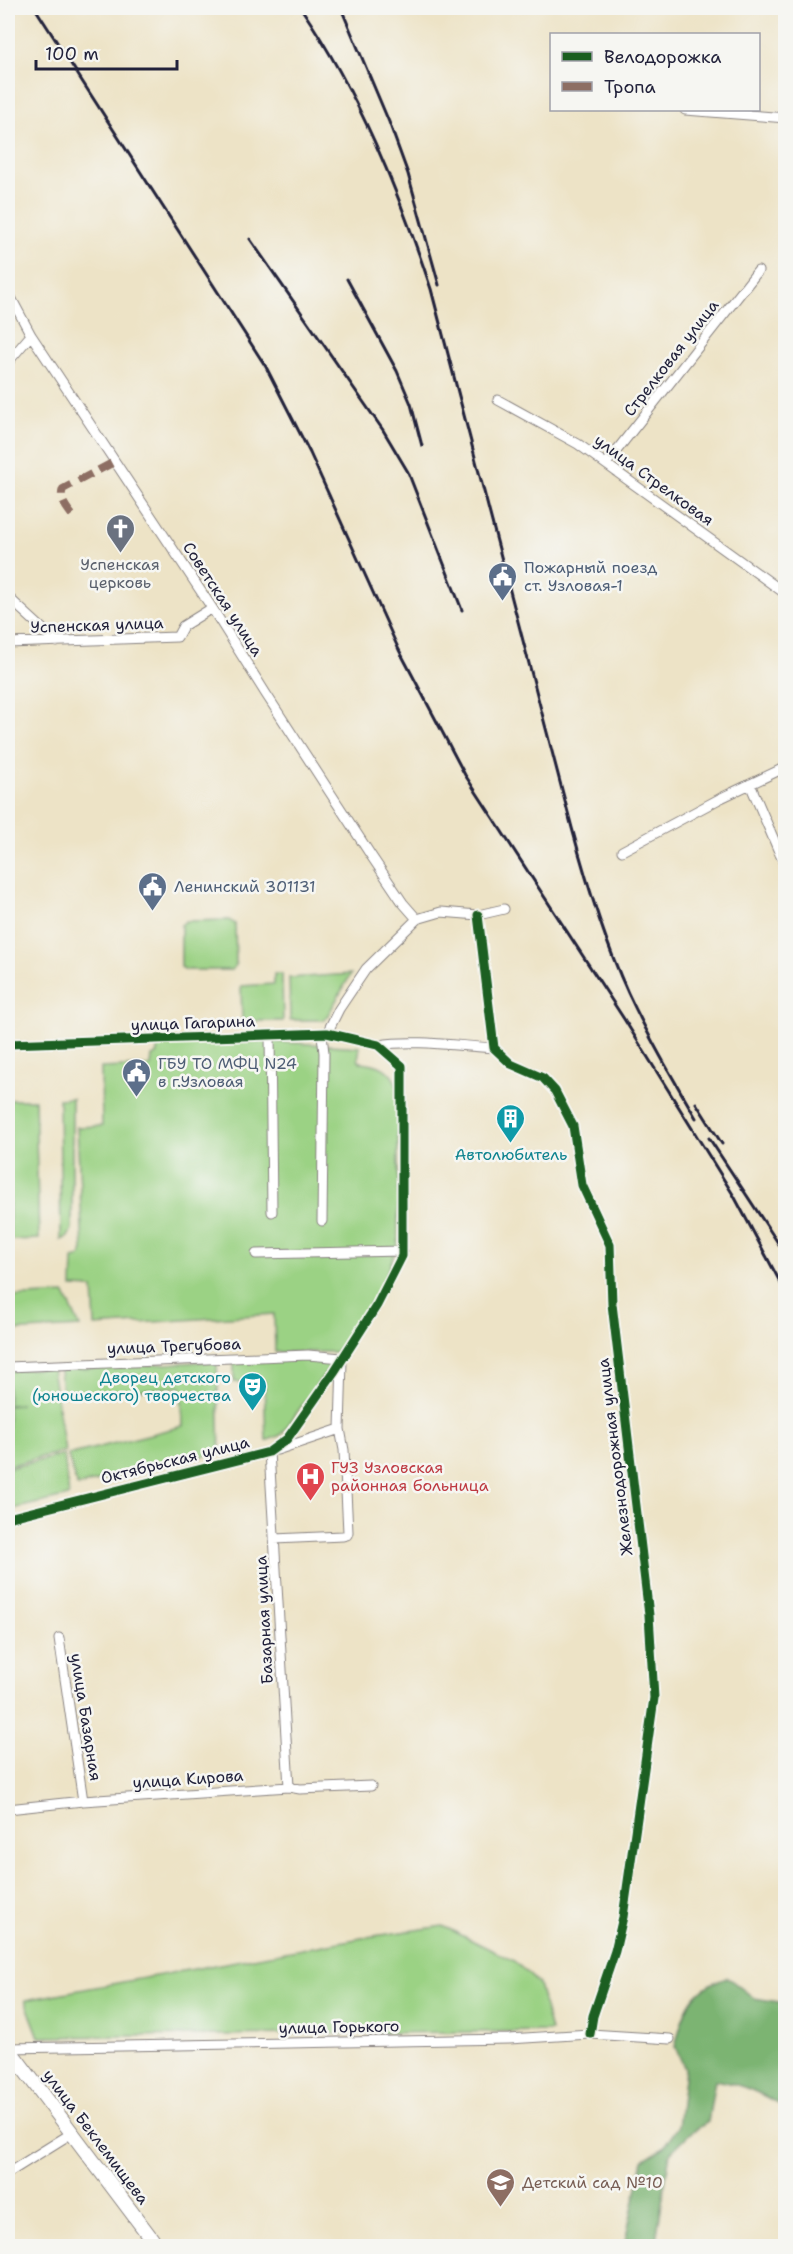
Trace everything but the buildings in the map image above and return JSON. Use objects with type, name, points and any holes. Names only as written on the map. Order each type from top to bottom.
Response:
[{"type":"main road","name":"улица Беклемищева","points":[[8,2048],[157,2247]]},
{"type":"street","points":[[698,111],[786,118]]},
{"type":"street","name":"Стрелковая улица","points":[[606,464],[758,271]]},
{"type":"street","name":"Советская улица","points":[[8,292],[31,335],[212,608],[366,848],[403,903],[417,919]]},
{"type":"street","points":[[8,362],[31,335]]},
{"type":"street","name":"улица Стрелковая","points":[[498,400],[578,444],[786,594]]},
{"type":"street","points":[[8,597],[57,642]]},
{"type":"street","name":"Успенская улица","points":[[8,644],[177,637],[183,626],[212,608]]},
{"type":"street","points":[[622,851],[786,767]]},
{"type":"street","points":[[750,784],[786,868]]},
{"type":"street","points":[[322,1221],[325,1034],[339,1009],[366,969],[417,919],[441,912],[478,915],[504,909]]},
{"type":"street","points":[[378,1045],[394,1042],[494,1048],[478,915]]},
{"type":"street","name":"улица Гагарина","points":[[8,1044],[325,1034],[378,1045]]},
{"type":"street","points":[[270,1035],[272,1212]]},
{"type":"street","points":[[256,1254],[403,1251],[402,1066],[378,1045]]},
{"type":"street","name":"Железнодорожная улица","points":[[494,1048],[511,1065],[543,1078],[555,1091],[573,1126],[582,1185],[610,1245],[613,1315],[649,1615],[654,1698],[623,1917],[615,1951],[593,2016],[590,2034]]},
{"type":"street","name":"Октябрьская улица","points":[[8,1518],[269,1452],[287,1439],[342,1358],[377,1305],[403,1251]]},
{"type":"street","name":"улица Трегубова","points":[[8,1367],[308,1355],[342,1358]]},
{"type":"street","points":[[274,1539],[347,1535],[344,1450],[340,1429],[342,1358]]},
{"type":"street","points":[[269,1452],[340,1429]]},
{"type":"street","name":"Базарная улица","points":[[269,1452],[289,1787]]},
{"type":"street","name":"улица Базарная","points":[[59,1638],[82,1801]]},
{"type":"street","name":"улица Кирова","points":[[8,1809],[82,1801],[289,1787],[300,1789],[371,1786]]},
{"type":"street","name":"улица Горького","points":[[8,2048],[497,2040],[590,2034],[670,2039]]},
{"type":"street","points":[[8,2173],[72,2133]]},
{"type":"green space","points":[[229,920],[235,924],[236,965],[232,970],[186,970],[181,967],[181,925],[186,921]]},
{"type":"green space","points":[[274,974],[282,974],[283,1021],[242,1021],[241,986],[274,984]]},
{"type":"green space","points":[[351,974],[325,1020],[290,1020],[289,978]]},
{"type":"green space","points":[[263,1041],[360,1047],[358,1059],[360,1062],[384,1068],[398,1087],[398,1244],[375,1297],[355,1330],[336,1352],[275,1352],[274,1314],[95,1326],[93,1288],[72,1287],[73,1259],[80,1257],[83,1250],[77,1127],[102,1126],[101,1068],[151,1066],[152,1056],[157,1054],[157,1044]]},
{"type":"green space","points":[[72,1098],[72,1229],[68,1237],[61,1240],[59,1099]]},
{"type":"green space","points":[[8,1100],[35,1100],[39,1239],[10,1240]]},
{"type":"green space","points":[[65,1294],[80,1327],[8,1331],[8,1297]]},
{"type":"green space","points":[[336,1358],[281,1435],[266,1441],[264,1382],[234,1382],[234,1360]]},
{"type":"green space","points":[[217,1361],[220,1452],[77,1486],[68,1455],[183,1426],[181,1387],[62,1395],[60,1370]]},
{"type":"green space","points":[[52,1368],[65,1451],[8,1466],[8,1406],[21,1404],[8,1405],[8,1370]]},
{"type":"green space","points":[[64,1455],[69,1496],[8,1510],[8,1468]]},
{"type":"green space","points":[[443,1926],[514,1961],[539,1984],[551,2031],[39,2037],[25,2000],[367,1937]]},
{"type":"green space","points":[[727,1977],[754,1998],[785,2003],[785,2108],[752,2090],[715,2080],[708,2122],[690,2133],[670,2153],[655,2246],[624,2246],[643,2160],[664,2147],[678,2127],[685,2069],[675,2047],[685,2013],[696,1995],[704,1988]]},
{"type":"railway","points":[[35,8],[266,367],[310,453],[399,650],[465,775],[624,1019],[734,1196],[786,1293]]},
{"type":"railway","points":[[301,8],[341,74],[359,109],[405,215],[431,289],[572,828],[597,912],[619,973],[636,1009],[696,1118]]},
{"type":"railway","points":[[341,8],[389,122],[408,174],[439,285]]},
{"type":"railway","points":[[250,239],[383,430],[408,472],[462,610]]},
{"type":"railway","points":[[347,279],[397,371],[411,404],[422,446]]},
{"type":"railway","points":[[696,1103],[722,1144]]},
{"type":"railway","points":[[709,1138],[786,1255]]},
{"type":"marked path","points":[[72,515],[65,506],[63,489],[114,462]]},
{"type":"cycle path","points":[[478,915],[494,1048],[511,1064],[543,1078],[555,1091],[573,1126],[582,1185],[610,1245],[612,1304],[649,1615],[654,1698],[623,1917],[615,1951],[593,2016],[590,2034]]},
{"type":"cycle path","points":[[8,1044],[327,1033],[378,1045],[402,1066],[402,1256],[377,1305],[287,1439],[269,1452],[8,1518]]},
{"type":"place","name":"Успенская церковь","points":[[120,554]]},
{"type":"place","name":"Пожарный поезд ст. Узловая-1","points":[[503,602]]},
{"type":"place","name":"Ленинский 301131","points":[[153,912]]},
{"type":"place","name":"ГБУ ТО МФЦ N24 в г.Узловая","points":[[137,1098]]},
{"type":"place","name":"Автолюбитель","points":[[511,1144]]},
{"type":"place","name":"Дворец детского (юношеского) творчества","points":[[252,1412]]},
{"type":"place","name":"ГУЗ Узловская районная больница","points":[[310,1502]]},
{"type":"place","name":"Детский сад №10","points":[[501,2208]]}]
